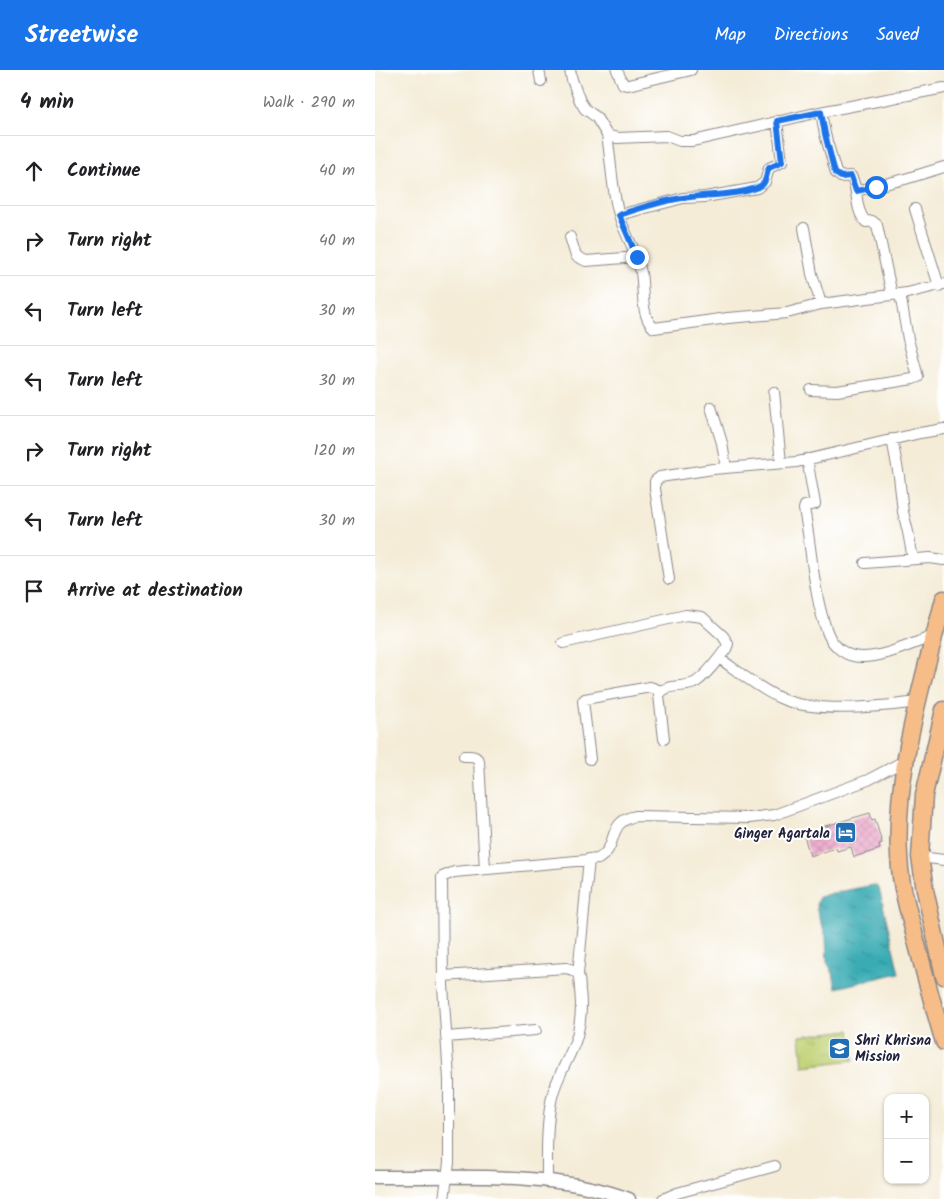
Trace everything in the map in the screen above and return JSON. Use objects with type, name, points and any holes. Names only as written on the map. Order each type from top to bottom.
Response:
[{"type":"main road","points":[[944,599],[918,702],[906,760],[901,792],[898,848],[901,879],[927,986],[944,1042]]},
{"type":"main road","points":[[944,710],[924,795],[920,857],[925,890],[940,939],[944,976]]},
{"type":"street","points":[[539,70],[541,81]]},
{"type":"street","points":[[570,70],[579,101],[596,117],[607,135],[619,215],[637,257],[641,272],[646,315],[649,323],[654,328],[728,318],[769,315],[821,304],[896,294],[941,285],[915,209]]},
{"type":"street","points":[[617,70],[623,84],[629,85],[691,70]]},
{"type":"street","points":[[607,135],[617,138],[667,136],[680,141],[693,141],[777,121],[944,88]]},
{"type":"street","points":[[811,390],[837,391],[918,377],[877,225],[872,221],[866,222],[861,216],[851,176],[841,177],[835,173],[821,112]]},
{"type":"street","points":[[619,215],[676,199],[726,194],[757,188],[765,182],[769,168],[782,162],[777,121]]},
{"type":"street","points":[[856,191],[944,167]]},
{"type":"street","points":[[804,228],[812,274],[821,304]]},
{"type":"street","points":[[570,237],[575,256],[586,261],[637,257]]},
{"type":"street","points":[[774,392],[781,463]]},
{"type":"street","points":[[711,407],[722,443],[726,468]]},
{"type":"street","points":[[669,579],[655,489],[655,481],[660,477],[807,459],[944,429]]},
{"type":"street","points":[[892,439],[903,512],[909,532],[913,559]]},
{"type":"street","points":[[807,459],[815,504],[805,506],[804,509],[810,538],[815,581],[829,634],[836,645],[847,655],[861,657],[895,650],[934,636]]},
{"type":"street","points":[[865,563],[930,558],[944,560]]},
{"type":"street","points":[[563,643],[686,615],[702,617],[726,639],[727,649],[695,682],[669,687],[661,691],[659,695],[663,740]]},
{"type":"street","points":[[719,658],[781,699],[802,704],[863,707],[918,702]]},
{"type":"street","points":[[590,759],[583,701],[585,698],[650,687],[661,691]]},
{"type":"street","points":[[464,756],[477,757],[479,761],[485,869]]},
{"type":"street","points":[[444,1199],[447,1176],[449,1080],[443,976],[442,877],[454,872],[598,859],[609,850],[613,834],[626,818],[636,816],[749,818],[773,815],[868,780],[906,760]]},
{"type":"street","points":[[920,857],[944,860]]},
{"type":"street","points":[[547,1182],[547,1154],[552,1097],[557,1080],[577,1038],[582,1008],[578,974],[589,859]]},
{"type":"street","points":[[443,976],[566,968],[575,970],[578,974]]},
{"type":"street","points":[[446,1037],[536,1030]]},
{"type":"street","points":[[663,1199],[677,1193],[775,1166]]},
{"type":"street","points":[[375,1177],[447,1176],[547,1182],[593,1194],[613,1193],[629,1199]]},
{"type":"green space","points":[[850,1030],[854,1060],[803,1066],[800,1036]]},
{"type":"water","points":[[874,885],[879,888],[899,973],[836,988],[833,973],[827,962],[826,936],[816,905],[819,897]]},
{"type":"building","name":"Ginger Agartala","points":[[870,813],[872,820],[875,819],[882,843],[879,844],[880,849],[854,857],[851,847],[837,851],[836,848],[810,856],[804,836],[823,830],[822,827]]},
{"type":"place","name":"Ginger Agartala","points":[[846,833]]},
{"type":"place","name":"Shri Khrisna Mission","points":[[839,1048]]},
{"type":"route","points":[[637,257],[619,215],[643,207],[683,198],[705,197],[757,188],[765,182],[769,168],[782,162],[777,121],[821,112],[835,173],[841,177],[851,176],[856,191],[876,187]]}]
